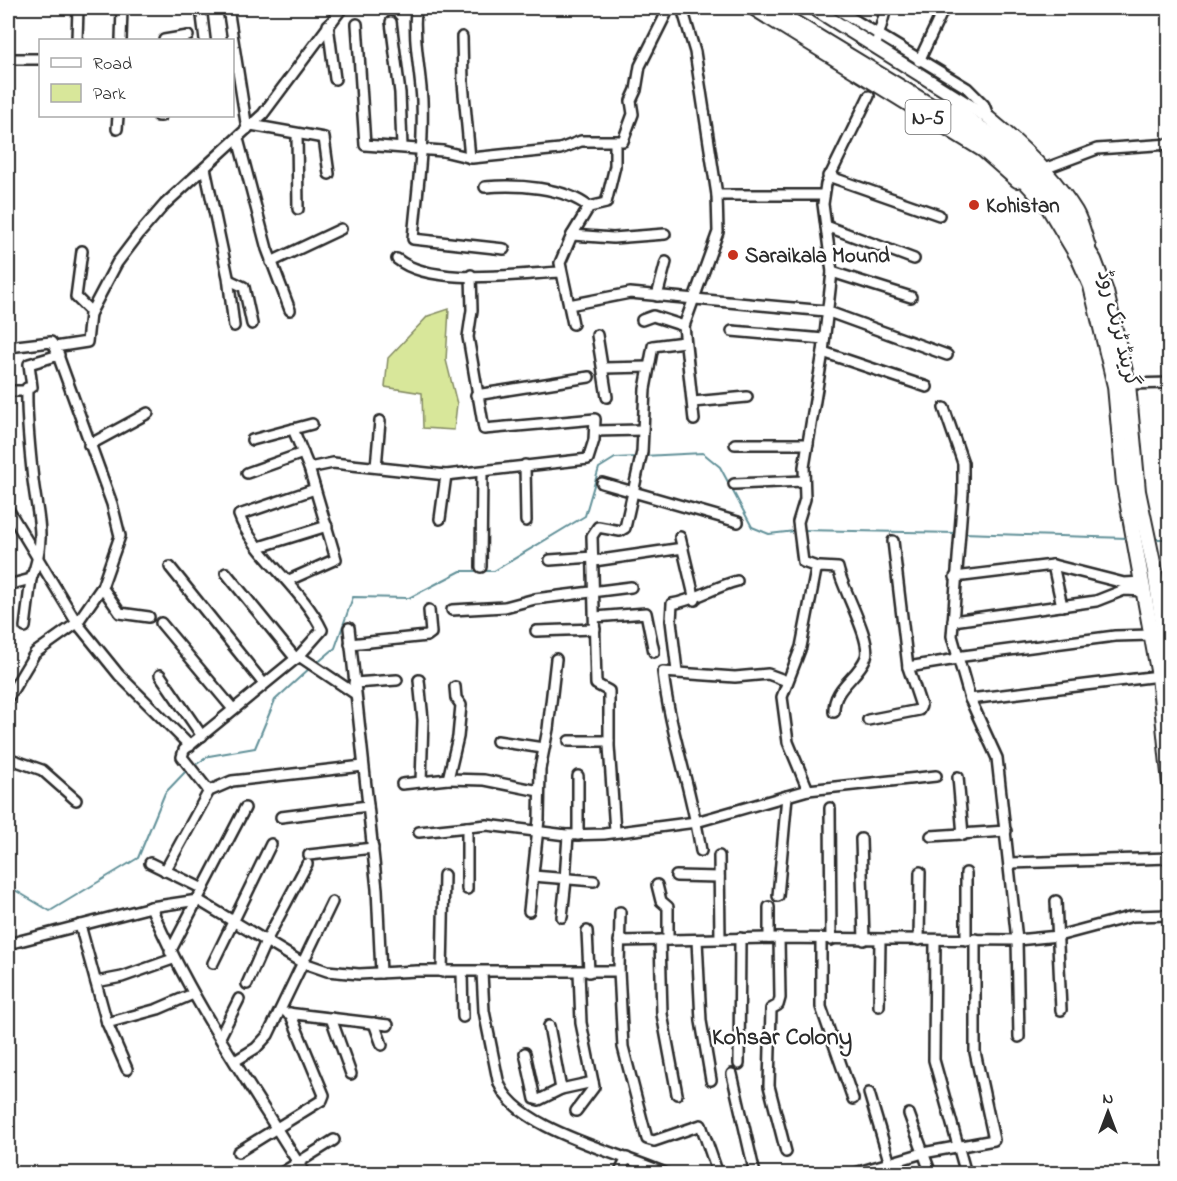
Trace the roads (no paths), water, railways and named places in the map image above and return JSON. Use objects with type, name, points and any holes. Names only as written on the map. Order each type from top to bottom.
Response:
[{"type":"highway","points":[[770,8],[983,141],[1023,178],[1047,205],[1084,254]]},
{"type":"highway","points":[[787,8],[972,121],[1002,143],[1048,189],[1084,254]]},
{"type":"highway","name":"گرینڈ ٹرنک روڈ","points":[[1084,254],[1091,286],[1121,385],[1132,493],[1146,578],[1151,635],[1164,673]]},
{"type":"highway","name":"گرینڈ ٹرنک روڈ","points":[[1146,578],[1165,617],[1164,673],[1170,784]]},
{"type":"main road","name":"گرینڈ ٹرنک روڈ","points":[[753,8],[983,151],[1025,190],[1084,254]]},
{"type":"main road","name":"گرینڈ ٹرنک روڈ","points":[[813,8],[877,41],[989,118],[1015,139],[1044,169],[1077,213],[1084,254]]},
{"type":"street","points":[[77,39],[78,8]]},
{"type":"street","points":[[121,39],[122,8]]},
{"type":"street","points":[[201,8],[205,39]]},
{"type":"street","points":[[228,8],[233,39]]},
{"type":"street","points":[[25,627],[31,579],[39,560],[40,514],[33,483],[28,434],[27,388],[32,387],[29,363],[87,342],[91,312],[117,263],[139,234],[165,204],[249,127],[292,77],[342,8]]},
{"type":"street","points":[[416,8],[414,35],[422,100],[421,150],[414,240],[504,249]]},
{"type":"street","points":[[357,24],[365,146],[443,151],[470,158],[560,149],[581,141],[615,143],[623,141],[633,114],[631,101],[636,90],[640,66],[669,8]]},
{"type":"street","points":[[682,8],[695,52],[717,195],[718,232],[704,265],[684,326],[694,420]]},
{"type":"street","points":[[835,8],[877,41],[967,88],[984,105],[989,118]]},
{"type":"street","points":[[877,41],[886,8]]},
{"type":"street","points":[[919,61],[944,8]]},
{"type":"street","points":[[391,22],[400,93],[402,147]]},
{"type":"street","points":[[328,25],[335,79]]},
{"type":"street","points":[[170,39],[188,36]]},
{"type":"street","points":[[462,37],[462,83],[470,158]]},
{"type":"street","points":[[234,46],[249,127]]},
{"type":"street","points":[[8,59],[39,59]]},
{"type":"street","points":[[834,712],[835,697],[866,656],[866,643],[838,568],[808,566],[802,556],[798,522],[805,500],[804,481],[808,444],[823,352],[832,272],[824,195],[828,176],[869,96]]},
{"type":"street","points":[[234,105],[243,104]]},
{"type":"street","points":[[117,129],[118,117]]},
{"type":"street","points":[[249,127],[326,140],[329,174]]},
{"type":"street","points":[[297,134],[298,209]]},
{"type":"street","points":[[238,139],[271,262],[290,310]]},
{"type":"street","points":[[573,324],[560,263],[572,236],[590,207],[606,203],[615,166],[615,143]]},
{"type":"street","points":[[1044,169],[1097,149],[1170,144]]},
{"type":"street","points":[[205,168],[228,280],[234,326]]},
{"type":"street","points":[[828,176],[939,215]]},
{"type":"street","points":[[485,187],[508,186],[545,190],[582,201],[590,207]]},
{"type":"street","points":[[717,195],[824,195]]},
{"type":"street","points":[[826,226],[914,259]]},
{"type":"street","points":[[271,262],[341,229]]},
{"type":"street","points":[[572,236],[613,238],[665,234]]},
{"type":"street","points":[[82,251],[76,297],[91,312]]},
{"type":"street","points":[[398,259],[406,266],[428,272],[471,275],[561,272]]},
{"type":"street","points":[[657,296],[666,262]]},
{"type":"street","points":[[832,272],[911,297]]},
{"type":"street","points":[[309,468],[333,463],[446,475],[588,459],[596,422],[592,418],[484,429],[468,337],[472,310],[471,275]]},
{"type":"street","points":[[228,280],[244,287],[252,324]]},
{"type":"street","points":[[569,305],[630,293],[826,311],[947,355]]},
{"type":"street","points":[[642,320],[654,316],[684,326]]},
{"type":"street","points":[[732,331],[824,339]]},
{"type":"street","points":[[597,335],[607,397]]},
{"type":"street","points":[[8,347],[51,342],[57,351],[112,504],[120,536],[102,587],[77,622],[35,653],[8,698]]},
{"type":"street","points":[[615,831],[609,741],[609,691],[596,684],[593,559],[595,531],[603,527],[624,531],[641,457],[642,430],[653,346],[684,342]]},
{"type":"street","points":[[823,352],[927,387]]},
{"type":"street","points":[[603,368],[649,367]]},
{"type":"street","points":[[477,395],[589,377]]},
{"type":"street","points":[[1121,385],[1170,383]]},
{"type":"street","points":[[8,391],[27,391]]},
{"type":"street","points":[[693,402],[747,397]]},
{"type":"street","points":[[944,408],[963,463],[963,494],[952,636],[969,699],[997,758],[1017,940],[1019,1037]]},
{"type":"street","points":[[89,445],[148,413]]},
{"type":"street","points":[[376,467],[380,421]]},
{"type":"street","points":[[252,440],[312,424]]},
{"type":"street","points":[[289,580],[336,559],[309,468],[293,429]]},
{"type":"street","points":[[595,431],[642,430]]},
{"type":"street","points":[[735,444],[808,444]]},
{"type":"street","points":[[247,472],[303,453]]},
{"type":"street","points":[[525,465],[526,521]]},
{"type":"street","points":[[481,567],[482,472]]},
{"type":"street","points":[[440,519],[446,475]]},
{"type":"street","points":[[734,484],[804,481]]},
{"type":"street","points":[[602,483],[738,522]]},
{"type":"street","points":[[207,789],[182,754],[233,709],[300,658],[321,630],[289,580],[260,547],[239,515],[315,489]]},
{"type":"street","points":[[8,509],[77,622],[119,675],[190,746]]},
{"type":"street","points":[[260,547],[327,526]]},
{"type":"street","points":[[680,537],[695,600]]},
{"type":"street","points":[[868,720],[919,710],[921,706],[908,667],[893,541]]},
{"type":"street","points":[[550,560],[593,559],[683,548]]},
{"type":"street","points":[[956,577],[1053,566],[1124,583],[1146,578]]},
{"type":"street","points":[[1053,566],[1062,606]]},
{"type":"street","points":[[170,567],[264,684]]},
{"type":"street","points":[[808,790],[788,742],[782,697],[801,647],[817,567]]},
{"type":"street","points":[[226,573],[300,658],[318,670],[354,688],[397,680]]},
{"type":"street","points":[[953,621],[1096,601],[1146,578]]},
{"type":"street","points":[[8,585],[31,579]]},
{"type":"street","points":[[677,671],[671,606],[695,600],[718,586],[737,581]]},
{"type":"street","points":[[102,587],[120,613],[149,616]]},
{"type":"street","points":[[452,610],[505,608],[535,599],[631,587]]},
{"type":"street","points":[[350,644],[427,636],[431,633],[429,610]]},
{"type":"street","points":[[595,617],[646,613],[654,652]]},
{"type":"street","points":[[160,623],[233,709]]},
{"type":"street","points":[[349,628],[373,848],[381,973]]},
{"type":"street","points":[[536,631],[595,628]]},
{"type":"street","points":[[908,667],[1115,636],[1151,635]]},
{"type":"street","points":[[529,911],[538,830],[543,748],[556,659]]},
{"type":"street","points":[[701,851],[665,695],[663,672],[677,671],[735,677],[768,674],[787,681]]},
{"type":"street","points":[[969,699],[1164,673]]},
{"type":"street","points":[[160,675],[202,736]]},
{"type":"street","points":[[419,680],[423,720],[421,783]]},
{"type":"street","points":[[448,779],[458,737],[461,705],[456,698],[455,687]]},
{"type":"street","points":[[497,741],[543,748]]},
{"type":"street","points":[[569,741],[609,741]]},
{"type":"street","points":[[8,758],[42,770],[76,800]]},
{"type":"street","points":[[165,870],[207,789],[232,782],[363,766]]},
{"type":"street","points":[[562,916],[578,776]]},
{"type":"street","points":[[419,832],[487,825],[573,835],[615,831],[696,822],[808,790],[936,776]]},
{"type":"street","points":[[958,777],[963,835]]},
{"type":"street","points":[[402,784],[463,778],[539,791]]},
{"type":"street","points":[[778,896],[787,796]]},
{"type":"street","points":[[281,818],[368,806]]},
{"type":"street","points":[[96,982],[122,977],[172,956],[245,808]]},
{"type":"street","points":[[830,808],[826,939],[821,1007],[853,1099]]},
{"type":"street","points":[[467,827],[467,889]]},
{"type":"street","points":[[932,836],[1006,831]]},
{"type":"street","points":[[861,839],[864,940]]},
{"type":"street","points":[[213,963],[271,844]]},
{"type":"street","points":[[247,984],[266,941],[308,860],[373,848]]},
{"type":"street","points":[[719,856],[720,939]]},
{"type":"street","points":[[1010,863],[1170,858]]},
{"type":"street","points":[[150,863],[203,890]]},
{"type":"street","points":[[919,940],[920,872]]},
{"type":"street","points":[[852,1173],[923,1153],[994,1140],[975,1052],[966,873]]},
{"type":"street","points":[[442,972],[444,875]]},
{"type":"street","points":[[533,876],[594,881]]},
{"type":"street","points":[[676,876],[719,877]]},
{"type":"street","points":[[657,885],[662,901],[668,907],[664,940],[662,1014],[677,1094]]},
{"type":"street","points":[[8,944],[151,907],[198,900],[301,962],[327,971],[381,973],[619,971]]},
{"type":"street","points":[[1056,901],[1061,1010]]},
{"type":"street","points":[[235,1061],[256,1048],[268,1035],[301,962],[332,902]]},
{"type":"street","points":[[151,907],[172,956],[193,994],[305,1173]]},
{"type":"street","points":[[769,907],[780,998],[778,1005],[771,1009],[768,1074],[771,1097],[786,1152]]},
{"type":"street","points":[[620,912],[619,971],[623,1047],[647,1139],[654,1141],[701,1125],[718,1173]]},
{"type":"street","points":[[619,942],[740,938],[1017,940],[1058,936],[1133,916],[1170,915]]},
{"type":"street","points":[[80,925],[107,1023],[127,1069]]},
{"type":"street","points":[[576,1111],[594,1087],[581,1023],[587,931]]},
{"type":"street","points":[[739,1064],[740,938]]},
{"type":"street","points":[[697,940],[701,1021],[711,1080]]},
{"type":"street","points":[[879,1006],[880,940]]},
{"type":"street","points":[[935,940],[934,1060],[966,1173]]},
{"type":"street","points":[[462,973],[463,1017]]},
{"type":"street","points":[[482,973],[484,1011],[501,1090],[510,1101],[551,1128],[667,1173]]},
{"type":"street","points":[[107,1023],[158,1009],[193,994]]},
{"type":"street","points":[[220,1037],[239,999]]},
{"type":"street","points":[[279,1012],[388,1025]]},
{"type":"street","points":[[238,1152],[322,1100],[324,1095],[290,1013]]},
{"type":"street","points":[[331,1018],[351,1074]]},
{"type":"street","points":[[374,1023],[382,1045]]},
{"type":"street","points":[[549,1026],[561,1089]]},
{"type":"street","points":[[525,1053],[535,1099],[539,1100],[561,1089],[593,1082]]},
{"type":"street","points":[[732,1074],[755,1173]]},
{"type":"street","points":[[869,1093],[893,1173]]},
{"type":"street","points":[[909,1114],[931,1173]]},
{"type":"street","points":[[280,1173],[334,1140]]},
{"type":"street","points":[[619,1173],[627,1158]]},
{"type":"waterway","points":[[643,456],[703,453],[720,467],[752,527],[769,534],[795,531]]},
{"type":"waterway","points":[[316,664],[335,648],[353,597],[409,598],[461,571],[494,571],[585,516],[599,468],[615,458],[637,457]]},
{"type":"waterway","points":[[801,530],[957,533]]},
{"type":"waterway","points":[[962,533],[1128,538]]},
{"type":"waterway","points":[[1154,539],[1170,539]]},
{"type":"waterway","points":[[192,767],[209,756],[255,748],[275,700],[311,667]]},
{"type":"waterway","points":[[8,886],[50,911],[138,858],[165,793],[187,770]]},
{"type":"tunnel","points":[[1155,572],[1170,575]]},
{"type":"place","name":"Kohistan","points":[[974,205]]},
{"type":"place","name":"Saraikala Mound","points":[[733,255]]},
{"type":"district","name":"Kohsar Colony","points":[[782,1036]]}]
